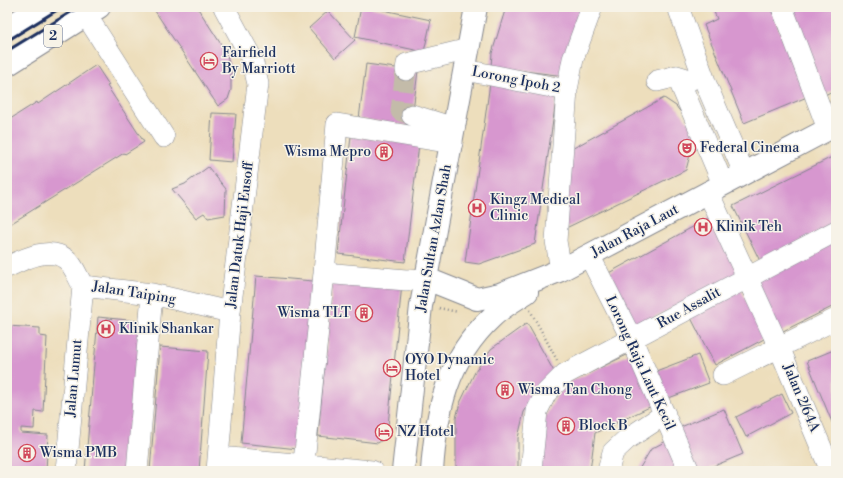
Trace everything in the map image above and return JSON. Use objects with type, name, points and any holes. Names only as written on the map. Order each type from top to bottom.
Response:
[{"type":"main road","name":"2","points":[[7,28],[42,7]]},
{"type":"main road","name":"Jalan Sultan Azlan Shah","points":[[402,471],[419,320],[476,7]]},
{"type":"main road","name":"2","points":[[7,65],[92,11]]},
{"type":"main road","name":"Jalan Raja Laut","points":[[427,279],[477,299],[500,294],[561,270],[832,127]]},
{"type":"main road","points":[[432,471],[434,433],[442,402],[455,365],[467,345],[493,316],[561,270]]},
{"type":"street","name":"Jalan Datuk Haji Eusoff","points":[[218,464],[230,312],[258,84],[252,59],[224,7]]},
{"type":"street","points":[[561,270],[556,241],[567,90],[573,59],[592,7]]},
{"type":"street","points":[[678,7],[706,84],[744,173]]},
{"type":"street","points":[[782,7],[832,127]]},
{"type":"street","points":[[92,11],[164,137]]},
{"type":"street","points":[[406,70],[407,64],[469,49]]},
{"type":"street","name":"Lorong Ipoh 2","points":[[465,70],[567,90]]},
{"type":"street","points":[[657,81],[677,76],[706,84]]},
{"type":"street","name":"Jalan 2/64A","points":[[677,76],[747,276],[779,347],[831,471]]},
{"type":"street","points":[[412,115],[453,136]]},
{"type":"street","points":[[303,467],[324,273],[337,124],[453,136]]},
{"type":"street","name":"Rue Assalit","points":[[532,471],[537,411],[546,393],[565,374],[632,340],[747,276],[836,231]]},
{"type":"street","name":"Jalan Taiping","points":[[7,267],[38,254],[55,254],[66,259],[83,286],[152,294],[230,312]]},
{"type":"street","name":"Lorong Raja Laut Kecil","points":[[590,255],[632,340],[665,414],[688,471]]},
{"type":"street","points":[[324,273],[406,280],[427,279]]},
{"type":"street","name":"Jalan Lumut","points":[[66,471],[83,286]]},
{"type":"street","points":[[137,471],[152,294]]},
{"type":"street","points":[[723,375],[836,319]]},
{"type":"street","points":[[608,471],[614,452],[622,443],[665,414]]},
{"type":"street","points":[[218,464],[372,471]]},
{"type":"path","points":[[437,308],[459,312]]},
{"type":"path","points":[[530,310],[565,374]]},
{"type":"building","name":"Fairfield By Marriott","points":[[197,7],[226,52],[231,71],[231,90],[228,99],[218,106],[153,8]]},
{"type":"building","points":[[361,7],[369,7],[431,20],[424,52],[355,37]]},
{"type":"building","points":[[506,7],[585,7],[565,76],[491,67],[492,53]]},
{"type":"building","points":[[712,7],[770,7],[807,97],[744,123],[704,25],[717,19]]},
{"type":"building","points":[[789,7],[836,7],[836,89],[825,95]]},
{"type":"building","points":[[328,11],[355,40],[335,58],[309,28]]},
{"type":"building","points":[[366,64],[418,71],[411,126],[359,119]]},
{"type":"building","points":[[96,65],[109,85],[107,86],[144,142],[7,226],[7,121],[37,102],[38,104]]},
{"type":"building","points":[[490,83],[557,93],[535,244],[479,264],[465,262]]},
{"type":"building","points":[[664,98],[676,106],[696,132],[686,170],[564,229],[568,151]]},
{"type":"building","points":[[212,113],[236,114],[232,162],[209,160]]},
{"type":"building","points":[[351,136],[419,144],[405,262],[338,254]]},
{"type":"building","points":[[836,155],[836,224],[760,261],[733,206]]},
{"type":"building","points":[[208,167],[226,189],[225,215],[208,218],[204,213],[196,218],[172,189],[185,184]]},
{"type":"building","points":[[709,218],[740,275],[634,327],[605,275]]},
{"type":"building","points":[[836,234],[836,305],[779,333],[751,277]]},
{"type":"building","points":[[256,276],[313,281],[298,449],[241,443]]},
{"type":"building","points":[[333,277],[402,284],[387,436],[378,443],[318,436]]},
{"type":"building","points":[[739,286],[766,338],[715,365],[688,312]]},
{"type":"building","points":[[98,317],[148,322],[135,471],[85,471]]},
{"type":"building","name":"Wisma Tan Chong","points":[[527,323],[557,377],[530,403],[524,412],[518,438],[518,471],[456,471],[456,418],[460,403],[475,372],[491,349]]},
{"type":"building","points":[[7,326],[40,328],[40,336],[47,337],[43,412],[35,411],[34,429],[21,428],[21,433],[48,435],[46,471],[7,471]]},
{"type":"building","points":[[160,347],[208,351],[199,471],[150,471]]},
{"type":"building","points":[[836,349],[836,432],[807,361]]},
{"type":"building","points":[[633,352],[658,403],[595,433],[590,471],[537,471],[542,423],[556,397],[570,382]]},
{"type":"building","points":[[698,355],[709,383],[666,399],[656,371]]},
{"type":"building","points":[[782,394],[791,413],[746,437],[736,417]]},
{"type":"building","points":[[724,409],[743,454],[702,471],[694,471],[676,429]]},
{"type":"building","points":[[670,439],[684,471],[638,471],[651,449]]},
{"type":"tunnel","points":[[406,70],[401,111],[412,115]]},
{"type":"railway","points":[[7,41],[62,7]]},
{"type":"railway","points":[[7,51],[79,7]]},
{"type":"place","name":"Fairfield By Marriott","points":[[209,61]]},
{"type":"place","name":"Federal Cinema","points":[[687,148]]},
{"type":"place","name":"Wisma Mepro","points":[[384,152]]},
{"type":"place","name":"Kingz Medical Clinic","points":[[477,208]]},
{"type":"place","name":"Klinik Teh","points":[[703,227]]},
{"type":"place","name":"Wisma TLT","points":[[364,313]]},
{"type":"place","name":"Klinik Shankar","points":[[106,329]]},
{"type":"place","name":"OYO Dynamic Hotel","points":[[392,368]]},
{"type":"place","name":"Wisma Tan Chong","points":[[505,390]]},
{"type":"place","name":"Block B","points":[[566,426]]},
{"type":"place","name":"NZ Hotel","points":[[384,432]]},
{"type":"place","name":"Wisma PMB","points":[[27,453]]}]
